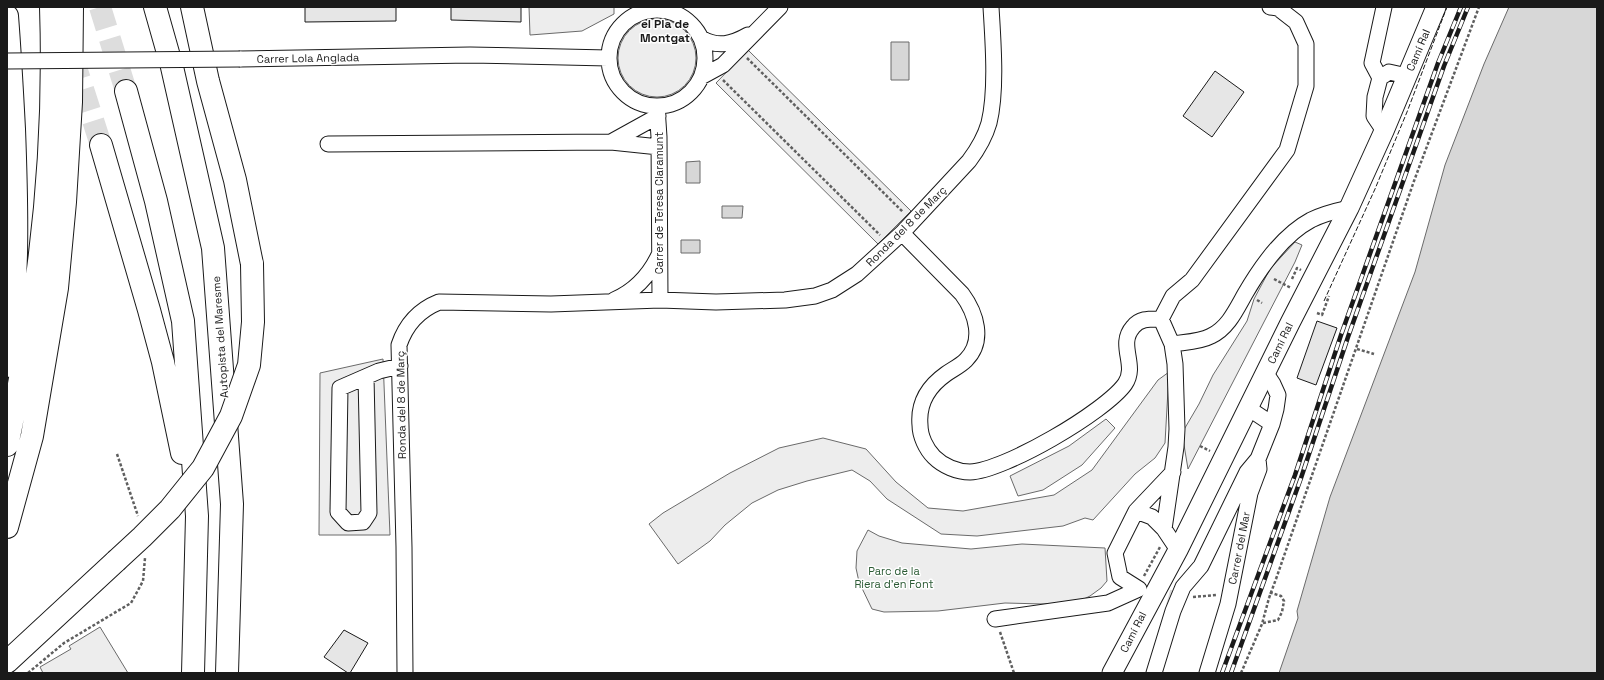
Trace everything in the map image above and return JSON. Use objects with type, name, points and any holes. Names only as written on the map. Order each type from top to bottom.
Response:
[{"type":"highway","points":[[7,445],[37,284],[49,177],[52,44],[50,7]]},
{"type":"highway","points":[[7,527],[32,436],[57,288],[65,202],[70,117],[72,7]]},
{"type":"highway","name":"Autopista del Maresme","points":[[155,7],[172,67],[213,248],[232,504],[227,673]]},
{"type":"highway","points":[[7,662],[142,537],[170,509],[203,468],[231,416],[249,365],[253,322],[252,264],[235,180],[208,82],[192,7]]},
{"type":"highway","points":[[7,16],[11,69],[17,212],[14,303],[7,366]]},
{"type":"highway","points":[[126,91],[156,201],[183,321],[196,516],[193,673]]},
{"type":"highway","points":[[101,145],[161,354],[173,417],[196,516]]},
{"type":"highway","points":[[7,296],[17,212]]},
{"type":"main road","name":"Camí Ral","points":[[1112,673],[1169,548],[1248,408],[1348,208],[1384,130],[1436,7]]},
{"type":"street","points":[[701,77],[723,65],[780,7]]},
{"type":"street","name":"Ronda del 8 de Març","points":[[405,673],[404,547],[399,345],[402,335],[414,318],[421,311],[439,302],[551,304],[660,300],[716,302],[786,300],[815,296],[832,290],[857,274],[902,233],[970,161],[985,136],[993,99],[991,7]]},
{"type":"street","points":[[1161,319],[1173,296],[1192,280],[1287,150],[1306,86],[1306,44],[1296,22],[1278,8],[1270,7]]},
{"type":"street","points":[[1380,78],[1372,63],[1384,7]]},
{"type":"street","points":[[658,111],[631,97],[619,84],[611,72],[608,58],[610,45],[616,34],[627,22],[640,14],[656,8],[676,12],[689,23],[701,38],[709,43],[730,43],[756,31]]},
{"type":"street","points":[[610,142],[658,111],[683,98],[694,88],[701,77],[705,63],[701,38]]},
{"type":"street","name":"Carrer Lola Anglada","points":[[7,61],[470,55],[608,58]]},
{"type":"street","points":[[1384,130],[1374,116],[1375,97],[1380,78],[1389,72],[1407,76]]},
{"type":"street","name":"Carrer de Teresa Claramunt","points":[[658,111],[660,147],[660,300]]},
{"type":"street","points":[[328,144],[610,142],[660,147]]},
{"type":"street","points":[[1172,344],[1199,340],[1211,336],[1224,326],[1236,312],[1260,270],[1275,250],[1310,220],[1329,212],[1348,208]]},
{"type":"street","points":[[902,233],[962,294],[968,302],[977,323],[977,334],[972,353],[965,361],[946,374],[931,388],[923,401],[919,418],[923,439],[932,455],[948,467],[957,470],[968,472],[980,471],[992,467],[1043,444],[1089,415],[1119,391],[1129,377],[1130,368],[1126,340],[1131,329],[1142,320],[1161,319]]},
{"type":"street","name":"Ronda del 8 de Març","points":[[609,302],[636,287],[654,266],[660,254]]},
{"type":"street","points":[[1161,319],[1172,344],[1177,429],[1173,472],[1164,529],[1169,548]]},
{"type":"street","points":[[366,377],[369,512],[363,522],[348,523],[338,512],[340,388],[379,371],[400,366]]},
{"type":"street","name":"Carrer del Mar","points":[[1208,673],[1228,604],[1250,493],[1259,469],[1258,460],[1272,424],[1278,395],[1265,372]]},
{"type":"street","points":[[1248,408],[1272,424]]},
{"type":"street","points":[[1154,673],[1173,611],[1175,598],[1201,566],[1247,472],[1258,460]]},
{"type":"street","points":[[995,619],[1108,603],[1139,589],[1120,577],[1115,553],[1136,511],[1173,472]]},
{"type":"street","points":[[1136,511],[1152,517],[1164,529]]},
{"type":"path","points":[[1241,673],[1262,624],[1269,598],[1357,349],[1414,181],[1480,7]]},
{"type":"path","points":[[744,54],[904,213]]},
{"type":"path","points":[[721,78],[881,235]]},
{"type":"path","points":[[1292,278],[1297,268]]},
{"type":"path","points":[[1274,279],[1293,288]]},
{"type":"path","points":[[1317,313],[1322,315],[1329,296]]},
{"type":"path","points":[[1258,301],[1262,303]]},
{"type":"path","points":[[1357,349],[1374,354]]},
{"type":"path","points":[[1200,446],[1214,452]]},
{"type":"path","points":[[117,454],[138,517]]},
{"type":"path","points":[[1147,571],[1169,548]]},
{"type":"path","points":[[28,673],[64,644],[130,603],[143,581],[145,558]]},
{"type":"path","points":[[1262,624],[1278,620],[1282,612],[1284,602],[1281,596],[1268,592]]},
{"type":"path","points":[[1175,598],[1217,595]]},
{"type":"path","points":[[995,619],[1014,673]]},
{"type":"shaded area","points":[[529,7],[614,7],[614,14],[582,31],[530,35]]},
{"type":"shaded area","points":[[1509,7],[1597,7],[1597,673],[1279,673],[1298,618],[1297,611],[1330,497],[1415,272],[1445,165],[1484,64]]},
{"type":"shaded area","points":[[657,19],[672,22],[685,30],[693,43],[696,58],[693,73],[685,86],[672,94],[657,97],[642,94],[629,86],[621,73],[618,58],[621,43],[629,30],[642,22]]},
{"type":"shaded area","points":[[891,42],[909,42],[909,80],[891,80]]},
{"type":"shaded area","points":[[748,50],[911,211],[878,244],[716,83]]},
{"type":"shaded area","points":[[700,161],[700,183],[686,183],[686,162]]},
{"type":"shaded area","points":[[722,206],[743,206],[742,218],[722,218]]},
{"type":"shaded area","points":[[681,240],[700,240],[700,253],[681,253]]},
{"type":"shaded area","points":[[1295,242],[1302,245],[1295,262],[1188,469],[1182,433],[1199,404],[1213,375],[1247,321],[1254,299],[1270,269]]},
{"type":"shaded area","points":[[383,359],[390,535],[319,535],[320,373]]},
{"type":"shaded area","points":[[1169,372],[1165,443],[1155,458],[1135,474],[1093,520],[1085,518],[1063,526],[977,536],[941,534],[887,499],[870,481],[852,470],[778,490],[752,503],[725,525],[710,541],[678,564],[649,524],[663,513],[730,473],[779,448],[823,438],[866,449],[896,482],[928,508],[963,511],[1054,495],[1092,470],[1158,380]]},
{"type":"shaded area","points":[[1106,419],[1115,428],[1082,465],[1043,490],[1018,496],[1010,476],[1069,446]]},
{"type":"shaded area","name":"Parc de la Riera d'en Font","points":[[868,530],[879,536],[902,543],[971,549],[1022,544],[1105,548],[1107,581],[1101,588],[1090,596],[1078,602],[1044,604],[1005,603],[938,611],[884,612],[872,609],[859,582],[856,568],[857,551]]},
{"type":"shaded area","points":[[100,627],[128,673],[43,673],[40,667],[71,649],[69,646]]},
{"type":"building","points":[[305,7],[396,7],[396,21],[305,22]]},
{"type":"building","points":[[451,7],[521,7],[521,22],[451,20]]},
{"type":"building","points":[[1215,71],[1244,92],[1212,137],[1183,116]]},
{"type":"building","points":[[1317,321],[1337,328],[1316,385],[1297,378]]},
{"type":"building","points":[[344,630],[368,643],[350,673],[324,657]]},
{"type":"tunnel","points":[[100,7],[126,91]]},
{"type":"tunnel","points":[[73,58],[101,145]]},
{"type":"tunnel","points":[[1146,591],[1172,598]]},
{"type":"railway","points":[[1222,673],[1295,475],[1341,335],[1438,63],[1461,7]]},
{"type":"railway","points":[[1231,673],[1301,478],[1348,337],[1444,66],[1468,7]]},
{"type":"fence","points":[[1324,301],[1375,189],[1407,112],[1447,7]]},
{"type":"district","name":"el Pla de Montgat","points":[[665,31]]}]
